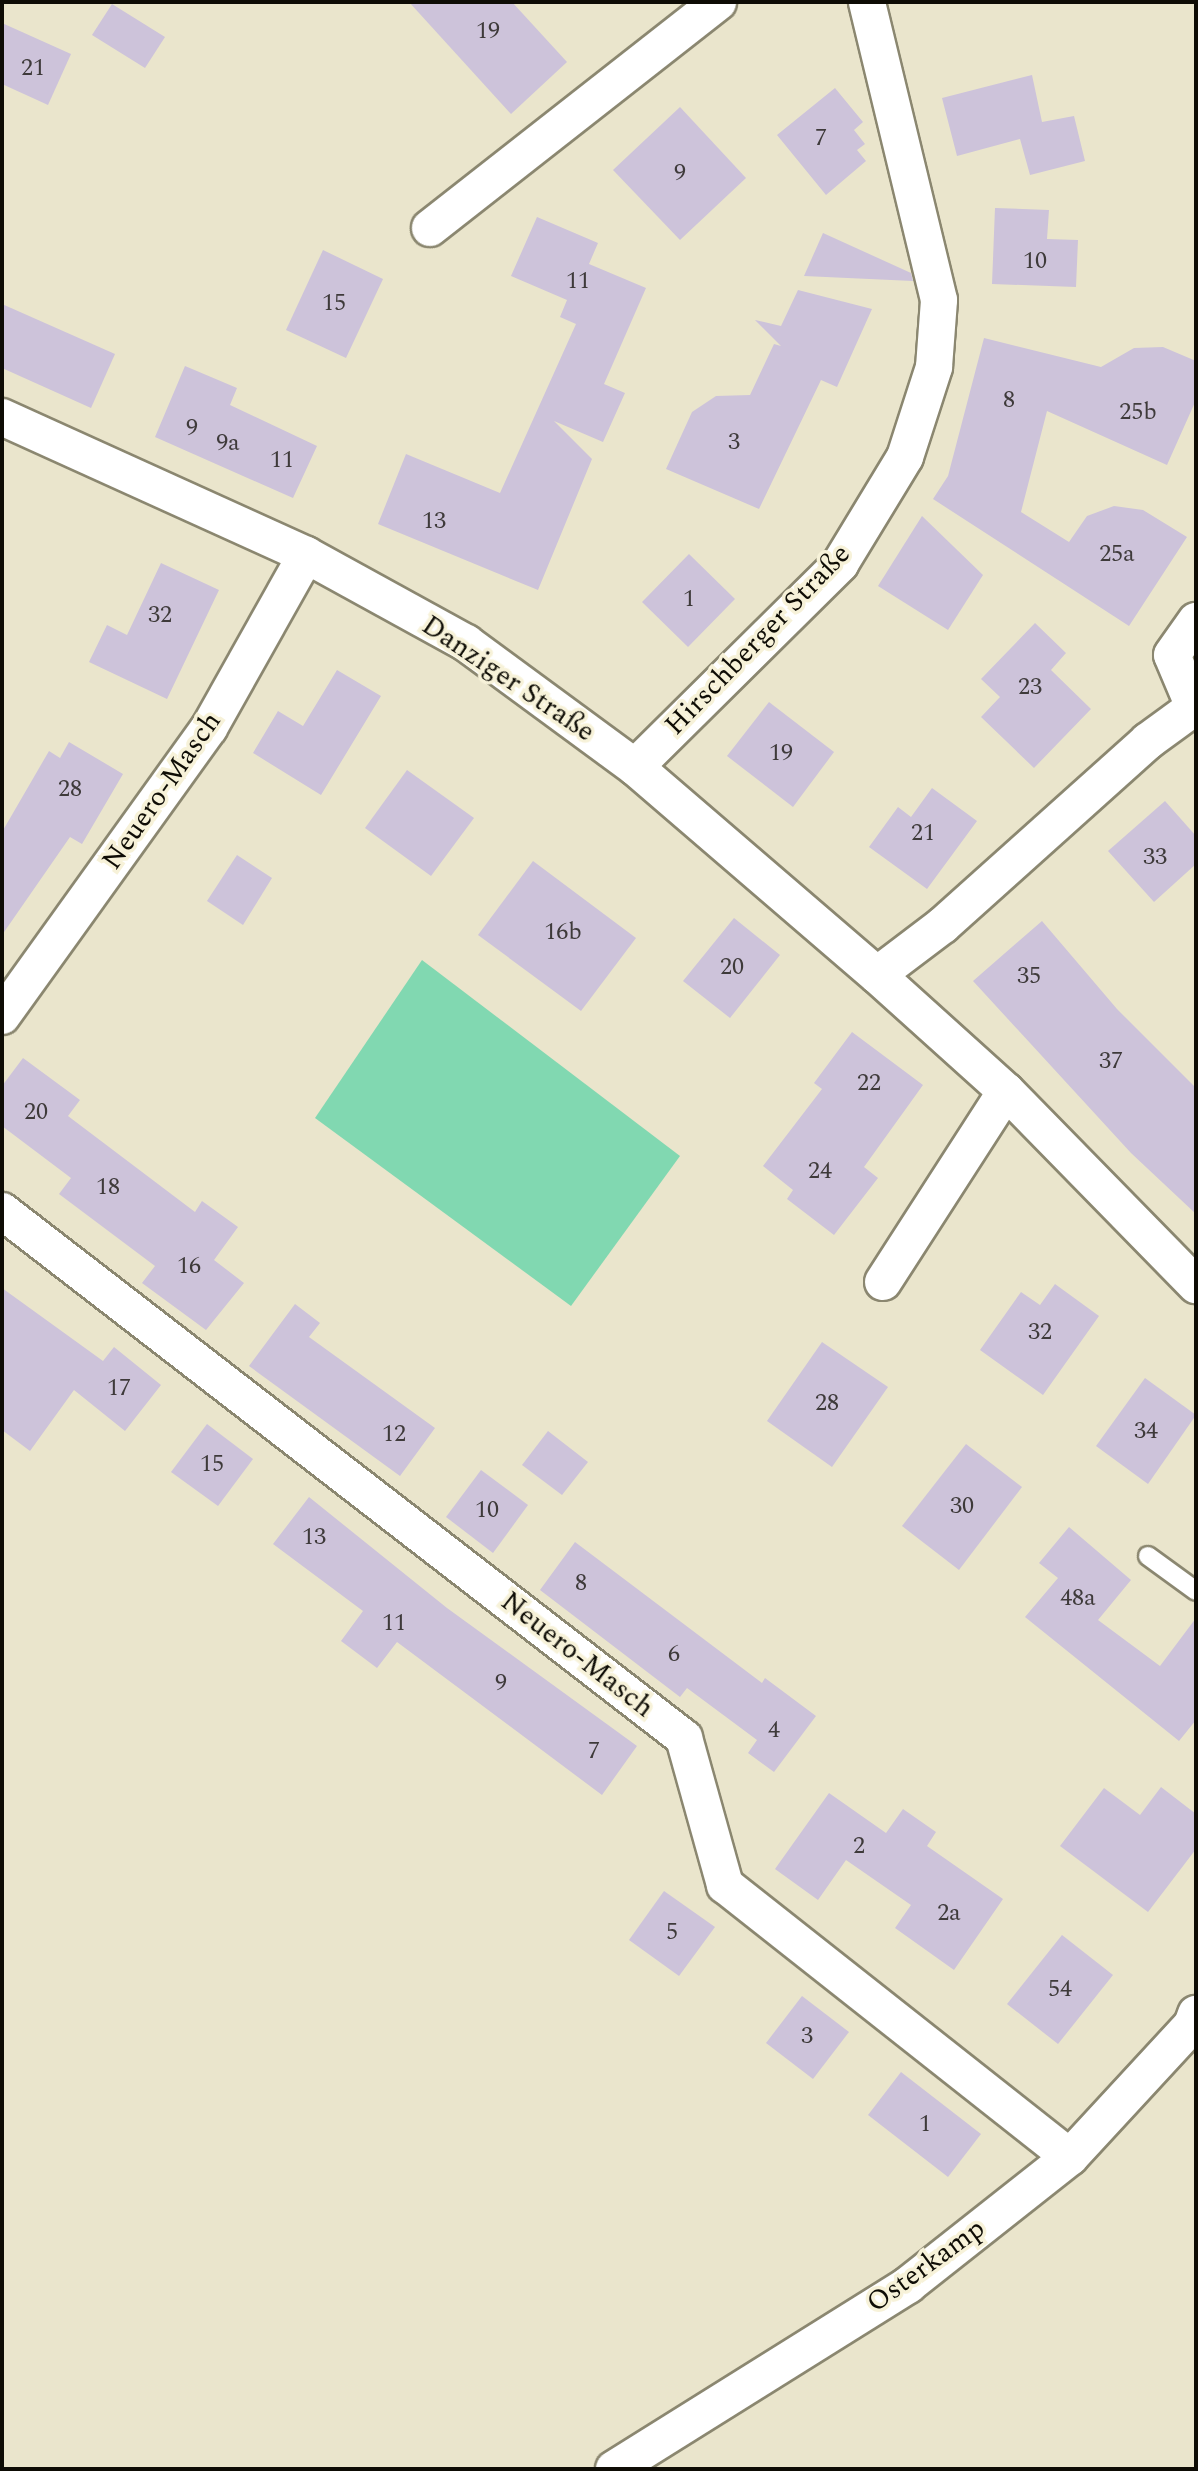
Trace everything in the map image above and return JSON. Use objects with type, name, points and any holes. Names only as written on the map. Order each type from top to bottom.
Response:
[{"type":"street","points":[[430,228],[718,2]]},
{"type":"street","name":"Hirschberger Straße","points":[[635,767],[840,564],[905,457],[934,367],[939,300],[867,2]]},
{"type":"street","name":"Danziger Straße","points":[[2,417],[306,555],[466,643],[635,767],[877,975],[1006,1091],[1196,1285]]},
{"type":"street","name":"Neuero-Masch","points":[[2,1016],[209,728],[306,555]]},
{"type":"street","points":[[877,975],[943,925],[1148,741],[1195,706],[1172,655],[1196,621]]},
{"type":"street","points":[[883,1282],[1006,1091]]},
{"type":"street","name":"Neuero-Masch","points":[[2,1211],[684,1738],[725,1885],[1070,2157]]},
{"type":"street","name":"Osterkamp","points":[[614,2469],[908,2285],[1070,2157],[1192,2025],[1196,2014]]},
{"type":"lane","points":[[1148,1556],[1196,1591]]},
{"type":"green space","points":[[422,960],[680,1156],[571,1306],[315,1118]]},
{"type":"building","points":[[409,2],[512,2],[567,62],[511,114]]},
{"type":"building","points":[[112,4],[165,37],[145,68],[92,35]]},
{"type":"building","points":[[2,23],[71,54],[48,105],[2,84]]},
{"type":"building","points":[[1032,75],[1042,122],[1074,116],[1085,161],[1030,175],[1020,139],[957,156],[942,98]]},
{"type":"building","points":[[835,88],[863,122],[854,130],[865,144],[857,150],[866,161],[826,195],[777,135]]},
{"type":"building","points":[[680,107],[746,178],[680,240],[613,170]]},
{"type":"building","points":[[995,208],[1049,210],[1047,239],[1078,240],[1076,287],[992,284]]},
{"type":"building","points":[[537,217],[598,243],[589,264],[646,288],[604,384],[625,393],[603,442],[554,421],[592,459],[538,590],[378,524],[406,454],[500,493],[576,324],[560,317],[567,300],[511,276]]},
{"type":"building","points":[[823,233],[911,273],[913,281],[804,276]]},
{"type":"building","points":[[323,250],[383,279],[346,358],[286,330]]},
{"type":"building","points":[[798,290],[872,309],[837,387],[821,380],[759,509],[666,469],[692,412],[716,396],[750,395],[774,344],[781,346],[755,320],[781,326]]},
{"type":"building","points":[[2,304],[115,354],[91,408],[2,368]]},
{"type":"building","points":[[984,338],[1101,367],[1134,348],[1163,347],[1196,361],[1196,400],[1167,465],[1047,411],[1021,512],[1069,542],[1087,516],[1114,506],[1143,510],[1187,537],[1129,626],[933,499],[948,476]]},
{"type":"building","points":[[185,366],[237,388],[230,405],[317,446],[293,498],[155,437]]},
{"type":"building","points":[[922,516],[983,575],[948,630],[878,586]]},
{"type":"building","points":[[689,554],[735,599],[688,647],[642,602]]},
{"type":"building","points":[[161,563],[219,590],[167,699],[89,662],[107,625],[127,635]]},
{"type":"building","points":[[1035,623],[1066,653],[1051,670],[1091,709],[1034,768],[981,717],[1000,697],[981,679]]},
{"type":"building","points":[[337,670],[381,696],[321,795],[253,753],[278,711],[303,726]]},
{"type":"building","points":[[769,702],[834,752],[793,807],[727,756]]},
{"type":"building","points":[[69,742],[123,774],[82,844],[70,837],[2,935],[2,832],[49,751],[60,758]]},
{"type":"building","points":[[407,770],[474,818],[431,876],[365,828]]},
{"type":"building","points":[[932,788],[977,821],[927,889],[869,847],[898,807],[911,817]]},
{"type":"building","points":[[1165,801],[1196,836],[1196,864],[1154,902],[1108,851]]},
{"type":"building","points":[[237,855],[272,878],[243,925],[207,901]]},
{"type":"building","points":[[533,861],[636,938],[581,1011],[478,935]]},
{"type":"building","points":[[734,918],[780,955],[730,1018],[683,981]]},
{"type":"building","points":[[1042,921],[1117,1009],[1196,1088],[1196,1214],[1131,1153],[973,981]]},
{"type":"building","points":[[852,1032],[923,1085],[864,1167],[878,1178],[834,1235],[787,1199],[793,1190],[763,1166],[822,1089],[814,1083]]},
{"type":"building","points":[[23,1058],[80,1100],[68,1116],[195,1212],[202,1201],[238,1227],[214,1260],[244,1283],[206,1330],[142,1283],[155,1266],[59,1194],[71,1178],[2,1126],[2,1086]]},
{"type":"building","points":[[1055,1284],[1099,1316],[1043,1395],[980,1350],[1021,1292],[1040,1305]]},
{"type":"building","points":[[2,1288],[103,1361],[114,1347],[161,1385],[125,1431],[74,1390],[30,1451],[2,1430]]},
{"type":"building","points":[[295,1304],[320,1323],[309,1337],[435,1428],[400,1476],[249,1366]]},
{"type":"building","points":[[822,1342],[888,1387],[832,1467],[767,1421]]},
{"type":"building","points":[[1145,1378],[1196,1415],[1148,1484],[1096,1446]]},
{"type":"building","points":[[207,1424],[253,1459],[218,1506],[171,1472]]},
{"type":"building","points":[[548,1431],[588,1462],[562,1495],[522,1465]]},
{"type":"building","points":[[966,1444],[1022,1487],[959,1570],[902,1526]]},
{"type":"building","points":[[481,1470],[528,1505],[493,1553],[446,1517]]},
{"type":"building","points":[[309,1497],[447,1608],[637,1746],[602,1795],[397,1642],[377,1668],[341,1641],[363,1611],[273,1544]]},
{"type":"building","points":[[1069,1527],[1131,1580],[1098,1620],[1160,1666],[1196,1618],[1196,1720],[1179,1741],[1025,1617],[1058,1578],[1039,1563]]},
{"type":"building","points":[[575,1542],[762,1683],[765,1678],[816,1716],[774,1772],[748,1753],[757,1740],[687,1688],[680,1697],[540,1590]]},
{"type":"building","points":[[1161,1787],[1196,1814],[1196,1849],[1148,1912],[1060,1846],[1104,1788],[1140,1815]]},
{"type":"building","points":[[829,1793],[886,1833],[903,1809],[936,1832],[927,1846],[1003,1899],[954,1970],[895,1928],[911,1905],[846,1860],[818,1900],[775,1869]]},
{"type":"building","points":[[664,1891],[715,1927],[679,1976],[629,1940]]},
{"type":"building","points":[[1062,1935],[1113,1975],[1058,2044],[1007,2004]]},
{"type":"building","points":[[802,1996],[849,2032],[813,2079],[766,2043]]},
{"type":"building","points":[[901,2072],[981,2134],[948,2177],[868,2115]]}]
